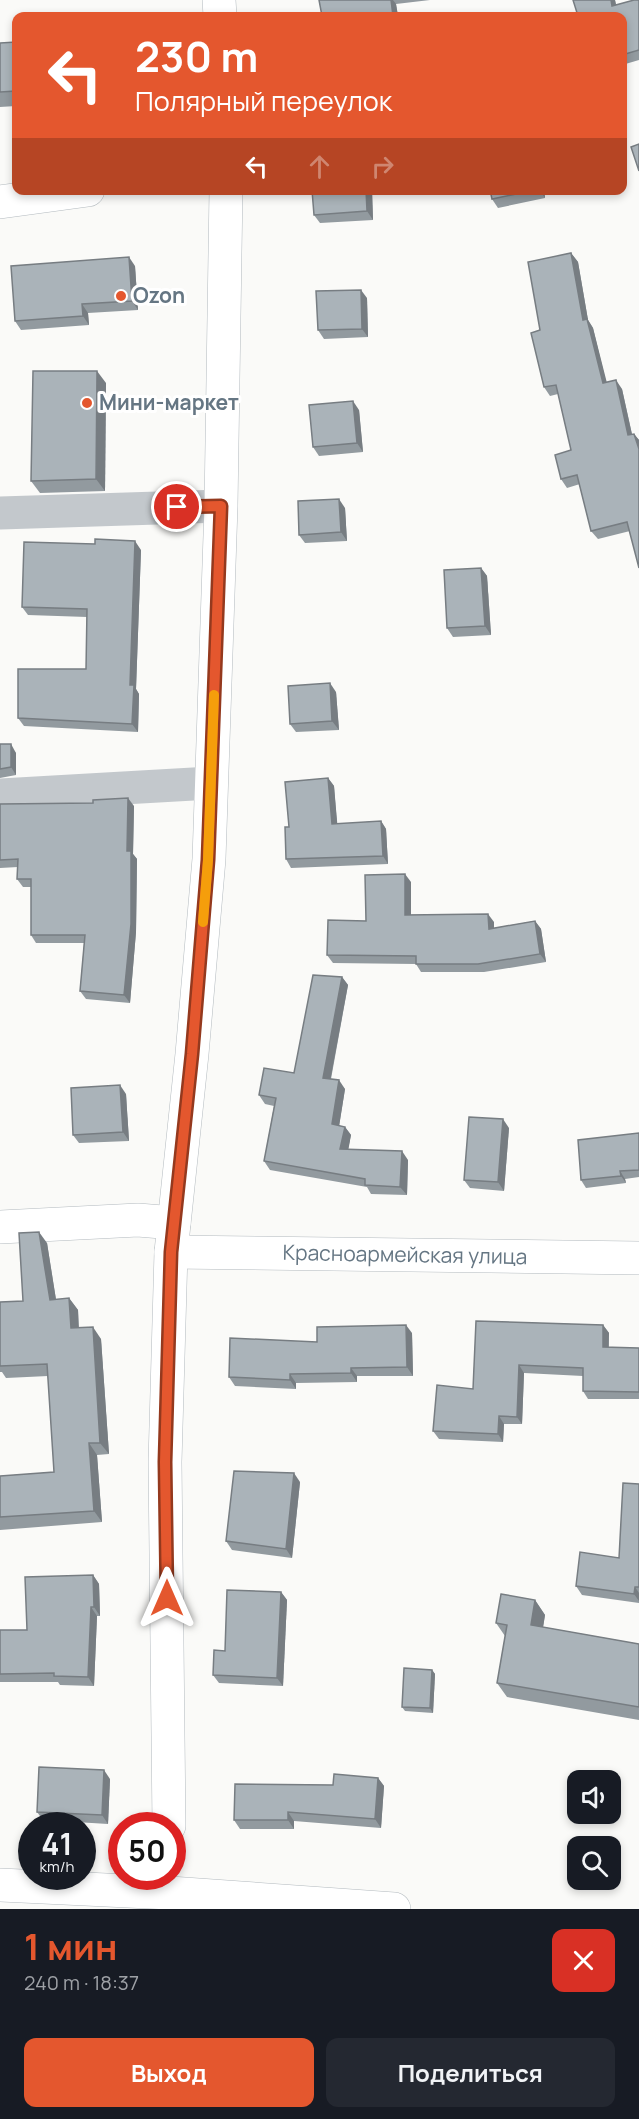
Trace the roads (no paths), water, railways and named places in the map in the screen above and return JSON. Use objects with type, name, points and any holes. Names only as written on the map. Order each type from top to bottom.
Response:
[{"type":"main road","points":[[0,202],[51,195]]},
{"type":"main road","points":[[169,1812],[165,1462],[173,1238],[193,1042],[208,860],[221,506],[226,195]]},
{"type":"main road","name":"Красноармейская улица","points":[[0,1227],[138,1220],[173,1238],[639,1258]]},
{"type":"main road","points":[[0,1885],[170,1893],[394,1909]]},
{"type":"street","points":[[0,513],[221,506]]},
{"type":"street","points":[[0,795],[211,783]]},
{"type":"place","name":"Ozon","points":[[121,296]]},
{"type":"place","name":"Мини-маркет","points":[[87,403]]}]
